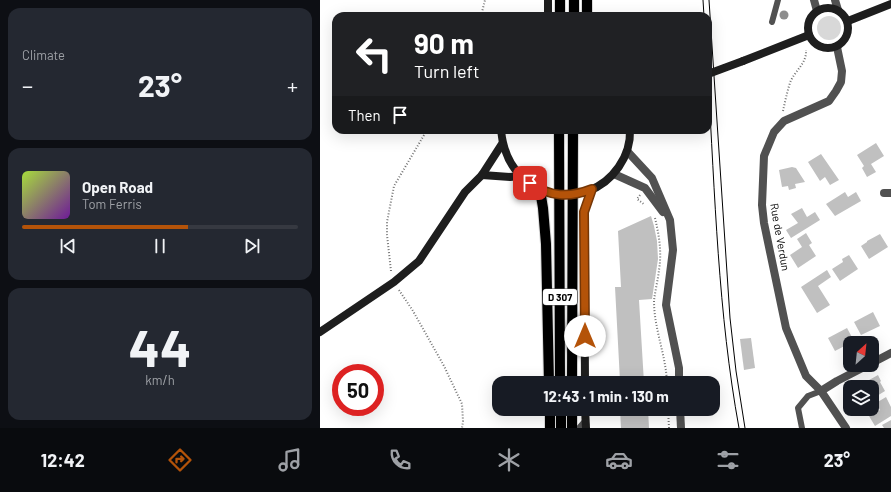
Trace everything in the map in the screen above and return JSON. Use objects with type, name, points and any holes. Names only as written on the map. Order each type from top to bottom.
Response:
[{"type":"main road","points":[[548,0],[548,12]]},
{"type":"main road","points":[[560,0],[560,12]]},
{"type":"main road","points":[[574,0],[574,12]]},
{"type":"main road","points":[[587,0],[588,12]]},
{"type":"main road","points":[[848,22],[891,2]]},
{"type":"main road","points":[[828,8],[838,10],[842,13],[849,26],[845,40],[837,47],[824,48],[817,45],[812,41],[809,35],[808,28],[812,16],[817,11],[828,8]]},
{"type":"main road","points":[[712,72],[809,35]]},
{"type":"main road","points":[[501,134],[502,144],[508,161],[520,176],[545,191],[573,195],[588,191],[604,183],[614,174],[627,151],[630,134]]},
{"type":"main road","name":"D 307","points":[[559,134],[560,376]]},
{"type":"main road","name":"D 307","points":[[572,376],[573,134]]},
{"type":"main road","points":[[320,332],[394,282],[419,261],[465,192],[482,175],[502,144]]},
{"type":"main road","points":[[482,175],[510,177],[520,176]]},
{"type":"main road","name":"D 307","points":[[545,191],[544,208],[549,376]]},
{"type":"main road","points":[[585,376],[584,212],[588,191]]},
{"type":"main road","points":[[550,416],[550,428]]},
{"type":"main road","points":[[560,416],[561,428]]},
{"type":"main road","points":[[572,416],[572,428]]},
{"type":"street","points":[[814,0],[817,11]]},
{"type":"street","points":[[834,0],[838,10]]},
{"type":"street","name":"Rue de Verdun","points":[[837,47],[842,71],[841,82],[829,101],[784,121],[774,132],[764,156],[762,205],[764,223],[786,328],[806,376],[821,391],[846,428]]},
{"type":"street","points":[[627,151],[652,178],[670,220],[673,250],[666,305],[679,368],[679,376]]},
{"type":"street","points":[[614,174],[645,188],[670,220]]},
{"type":"street","points":[[879,359],[891,353]]},
{"type":"street","points":[[821,391],[854,372]]},
{"type":"street","points":[[680,416],[681,428]]},
{"type":"lane","points":[[772,22],[778,0]]},
{"type":"lane","points":[[802,428],[798,408],[808,396],[821,391]]},
{"type":"lane","points":[[579,428],[586,424]]},
{"type":"path","points":[[482,12],[485,0]]},
{"type":"path","points":[[779,126],[790,82],[803,64],[806,56],[806,50]]},
{"type":"path","points":[[425,134],[394,186],[387,222],[391,271],[394,282],[413,311],[444,366],[462,404],[462,428]]},
{"type":"path","points":[[642,193],[638,199],[647,207]]},
{"type":"path","points":[[655,218],[659,233],[660,268],[654,300],[659,340],[665,358],[666,376]]},
{"type":"path","points":[[668,416],[669,428]]},
{"type":"shaded area","points":[[829,16],[837,20],[841,28],[837,36],[829,40],[821,36],[817,28],[821,20]]},
{"type":"building","points":[[876,143],[884,156],[871,164],[876,172],[867,177],[862,168],[864,166],[857,155]]},
{"type":"building","points":[[821,154],[839,180],[830,185],[825,177],[820,181],[808,162]]},
{"type":"building","points":[[792,167],[796,168],[805,182],[795,184],[796,188],[789,190],[788,186],[782,187],[779,170]]},
{"type":"building","points":[[845,192],[848,197],[856,192],[861,201],[835,216],[826,204]]},
{"type":"building","points":[[802,208],[807,217],[815,212],[820,220],[791,238],[786,230],[798,223],[791,214]]},
{"type":"building","points":[[651,216],[657,241],[658,259],[652,299],[639,300],[644,376],[620,376],[615,287],[621,287],[618,231]]},
{"type":"building","points":[[806,233],[812,243],[809,245],[816,256],[798,268],[790,255],[802,247],[797,239]]},
{"type":"building","points":[[880,234],[888,247],[869,259],[861,246]]},
{"type":"building","points":[[849,255],[858,269],[840,281],[832,269],[843,262],[842,259]]},
{"type":"building","points":[[827,270],[831,277],[818,286],[830,305],[817,313],[801,287]]},
{"type":"building","points":[[873,312],[880,326],[861,335],[854,322]]},
{"type":"building","points":[[847,328],[851,336],[843,336],[843,347],[835,351],[828,338]]},
{"type":"building","points":[[751,338],[755,368],[744,370],[740,339]]},
{"type":"building","points":[[878,375],[885,391],[879,395],[879,380],[869,380]]},
{"type":"building","points":[[886,397],[891,407],[891,416],[875,426],[869,416],[879,416],[879,401]]},
{"type":"building","points":[[620,416],[648,416],[649,428],[621,428]]},
{"type":"building","points":[[891,420],[891,428],[884,428],[882,425]]},
{"type":"tram line","points":[[703,0],[704,12]]},
{"type":"tram line","points":[[709,0],[710,12]]},
{"type":"tram line","points":[[712,45],[730,318],[736,371],[745,428]]},
{"type":"tram line","points":[[711,134],[718,254],[726,341],[739,428]]},
{"type":"route","points":[[530,183],[540,190],[561,195],[573,195],[592,189],[584,212],[585,336]]}]
